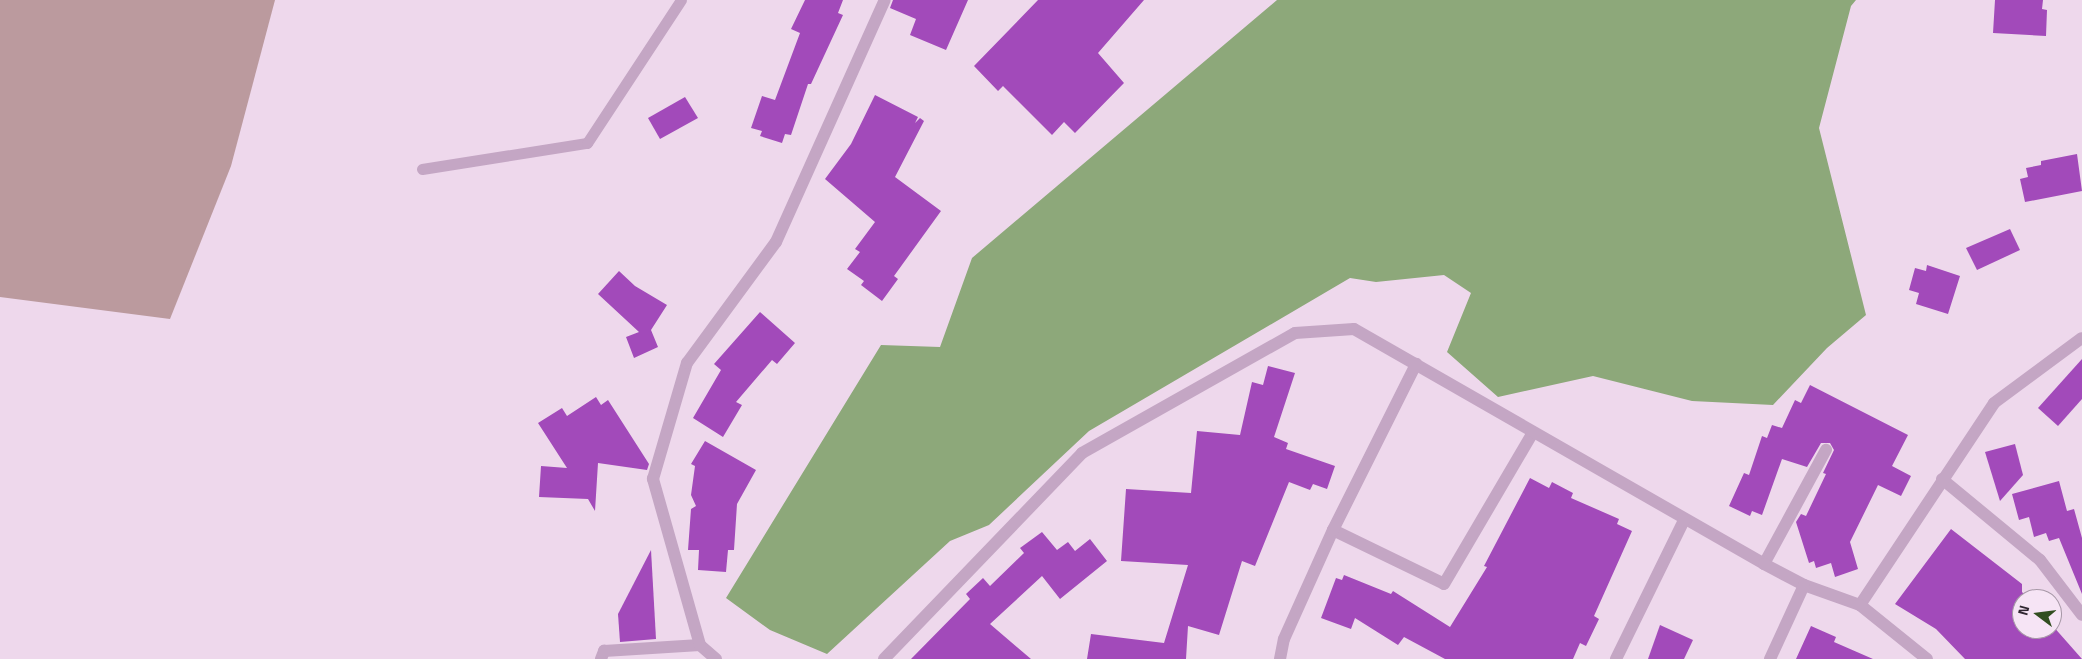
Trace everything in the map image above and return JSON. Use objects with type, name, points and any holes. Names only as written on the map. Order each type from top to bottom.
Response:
[{"type":"street","points":[[716,659],[700,645],[653,479],[687,363],[776,242],[885,0]]},
{"type":"street","points":[[884,659],[1082,453],[1295,333],[1354,328],[1684,520],[1804,586],[1860,605],[1927,659]]},
{"type":"street","points":[[1860,605],[1994,403],[2082,338]]},
{"type":"street","points":[[1280,659],[1284,638],[1334,530],[1416,364]]},
{"type":"street","points":[[1334,530],[1444,584],[1533,432]]},
{"type":"street","points":[[1764,564],[1826,450]]},
{"type":"street","points":[[1942,479],[2040,560],[2082,615]]},
{"type":"street","points":[[1616,659],[1684,520]]},
{"type":"street","points":[[1770,659],[1804,586]]},
{"type":"street","points":[[601,659],[604,651],[700,645]]},
{"type":"lane","points":[[422,169],[587,144],[681,0]]},
{"type":"shaded area","points":[[0,0],[275,0],[231,166],[170,319],[0,297]]},
{"type":"shaded area","points":[[1277,0],[1856,0],[1851,6],[1819,128],[1866,315],[1827,348],[1773,405],[1692,401],[1593,376],[1498,397],[1447,352],[1471,293],[1444,275],[1376,282],[1350,278],[1089,431],[989,525],[950,541],[827,654],[770,630],[726,598],[881,345],[940,347],[972,258]]},
{"type":"building","points":[[805,0],[843,0],[838,13],[843,15],[811,84],[808,84],[791,135],[785,134],[782,143],[760,136],[762,131],[751,128],[762,96],[775,100],[800,33],[791,29]]},
{"type":"building","points":[[893,0],[968,0],[946,50],[910,35],[916,19],[890,8]]},
{"type":"building","points":[[1038,0],[1144,0],[1098,53],[1124,83],[1075,133],[1064,122],[1052,135],[1003,86],[998,91],[974,66]]},
{"type":"building","points":[[1995,0],[2043,0],[2042,9],[2047,10],[2046,36],[1993,33]]},
{"type":"building","points":[[875,95],[918,117],[915,123],[920,118],[924,121],[895,177],[941,211],[894,276],[898,279],[882,301],[861,285],[864,281],[847,269],[860,252],[855,249],[875,222],[825,179],[851,144]]},
{"type":"building","points":[[685,97],[698,118],[660,139],[648,118]]},
{"type":"building","points":[[2077,154],[2082,191],[2025,202],[2020,179],[2028,177],[2026,168],[2041,165],[2041,161]]},
{"type":"building","points":[[2010,229],[2020,250],[1977,270],[1966,248]]},
{"type":"building","points":[[1927,265],[1960,276],[1948,314],[1916,304],[1919,293],[1909,290],[1915,268],[1926,271]]},
{"type":"building","points":[[619,271],[635,286],[667,305],[651,330],[658,347],[634,358],[626,337],[639,332],[598,294]]},
{"type":"building","points":[[760,312],[795,343],[777,364],[772,360],[736,402],[742,405],[723,437],[693,418],[721,370],[714,364]]},
{"type":"building","points":[[2082,359],[2082,399],[2058,426],[2038,408]]},
{"type":"building","points":[[1268,366],[1295,373],[1274,437],[1288,443],[1286,449],[1335,466],[1327,489],[1313,484],[1310,490],[1289,482],[1255,566],[1242,561],[1219,635],[1188,626],[1186,659],[1087,659],[1091,634],[1164,643],[1188,565],[1121,561],[1126,489],[1191,493],[1197,431],[1240,435],[1252,382],[1263,385]]},
{"type":"building","points":[[1810,385],[1908,435],[1892,466],[1911,476],[1901,496],[1878,485],[1850,542],[1858,569],[1835,577],[1831,563],[1816,568],[1814,561],[1809,563],[1796,522],[1801,514],[1806,516],[1826,474],[1823,473],[1834,450],[1830,443],[1821,443],[1807,467],[1782,459],[1762,515],[1752,511],[1750,516],[1729,506],[1744,473],[1749,475],[1762,436],[1767,438],[1772,425],[1782,428],[1795,400],[1801,403]]},
{"type":"building","points":[[596,397],[601,405],[608,400],[649,464],[647,470],[598,463],[595,511],[588,499],[539,497],[541,466],[567,468],[538,423],[562,408],[567,416]]},
{"type":"building","points":[[705,441],[756,470],[737,504],[734,550],[728,550],[726,572],[698,570],[699,550],[688,550],[691,509],[696,506],[691,495],[695,466],[691,464]]},
{"type":"building","points":[[2015,444],[2023,475],[2000,501],[1985,452]]},
{"type":"building","points":[[1530,478],[1549,488],[1552,482],[1573,493],[1571,498],[1619,519],[1617,524],[1632,531],[1594,616],[1599,619],[1586,646],[1580,643],[1573,659],[1445,659],[1404,637],[1398,645],[1355,618],[1351,629],[1321,618],[1336,578],[1342,580],[1344,575],[1391,594],[1393,591],[1450,627],[1487,567],[1484,566]]},
{"type":"building","points":[[2059,481],[2067,511],[2074,509],[2082,538],[2082,594],[2059,538],[2049,541],[2046,533],[2034,537],[2029,517],[2019,520],[2012,494]]},
{"type":"building","points":[[1951,529],[2022,584],[2022,589],[2012,589],[2012,639],[2062,639],[2062,636],[2082,659],[1965,659],[1936,629],[1895,604]]},
{"type":"building","points":[[1042,532],[1057,550],[1068,542],[1075,551],[1090,539],[1107,561],[1060,599],[1042,576],[990,624],[1031,659],[911,659],[970,599],[966,594],[983,578],[990,586],[1024,553],[1020,548]]},
{"type":"building","points":[[651,550],[656,639],[620,642],[618,614]]},
{"type":"building","points":[[1660,625],[1693,640],[1684,659],[1648,659]]},
{"type":"building","points":[[1811,626],[1836,637],[1834,642],[1873,659],[1796,659]]}]
